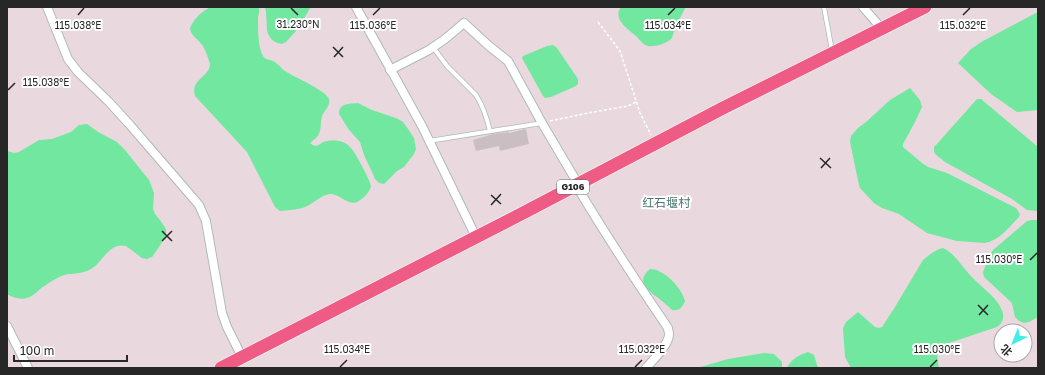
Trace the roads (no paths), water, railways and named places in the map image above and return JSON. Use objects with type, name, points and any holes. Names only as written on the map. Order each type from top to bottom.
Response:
[{"type":"highway","name":"G106","points":[[232,364],[656,144],[730,104],[925,7]]},
{"type":"street","points":[[47,7],[68,59],[78,72],[130,125],[199,205],[206,221],[222,313],[227,328],[232,364]]},
{"type":"street","points":[[356,7],[429,141],[476,237]]},
{"type":"street","points":[[863,7],[882,29]]},
{"type":"street","points":[[390,70],[433,47],[464,23],[508,61],[604,231],[668,328],[668,341],[646,368]]},
{"type":"street","points":[[7,326],[28,368]]},
{"type":"lane","points":[[824,7],[833,53]]},
{"type":"lane","points":[[433,47],[447,66],[476,95],[485,112],[490,131]]},
{"type":"lane","points":[[429,141],[542,123]]},
{"type":"district","name":"红石堰村","points":[[666,203]]}]
